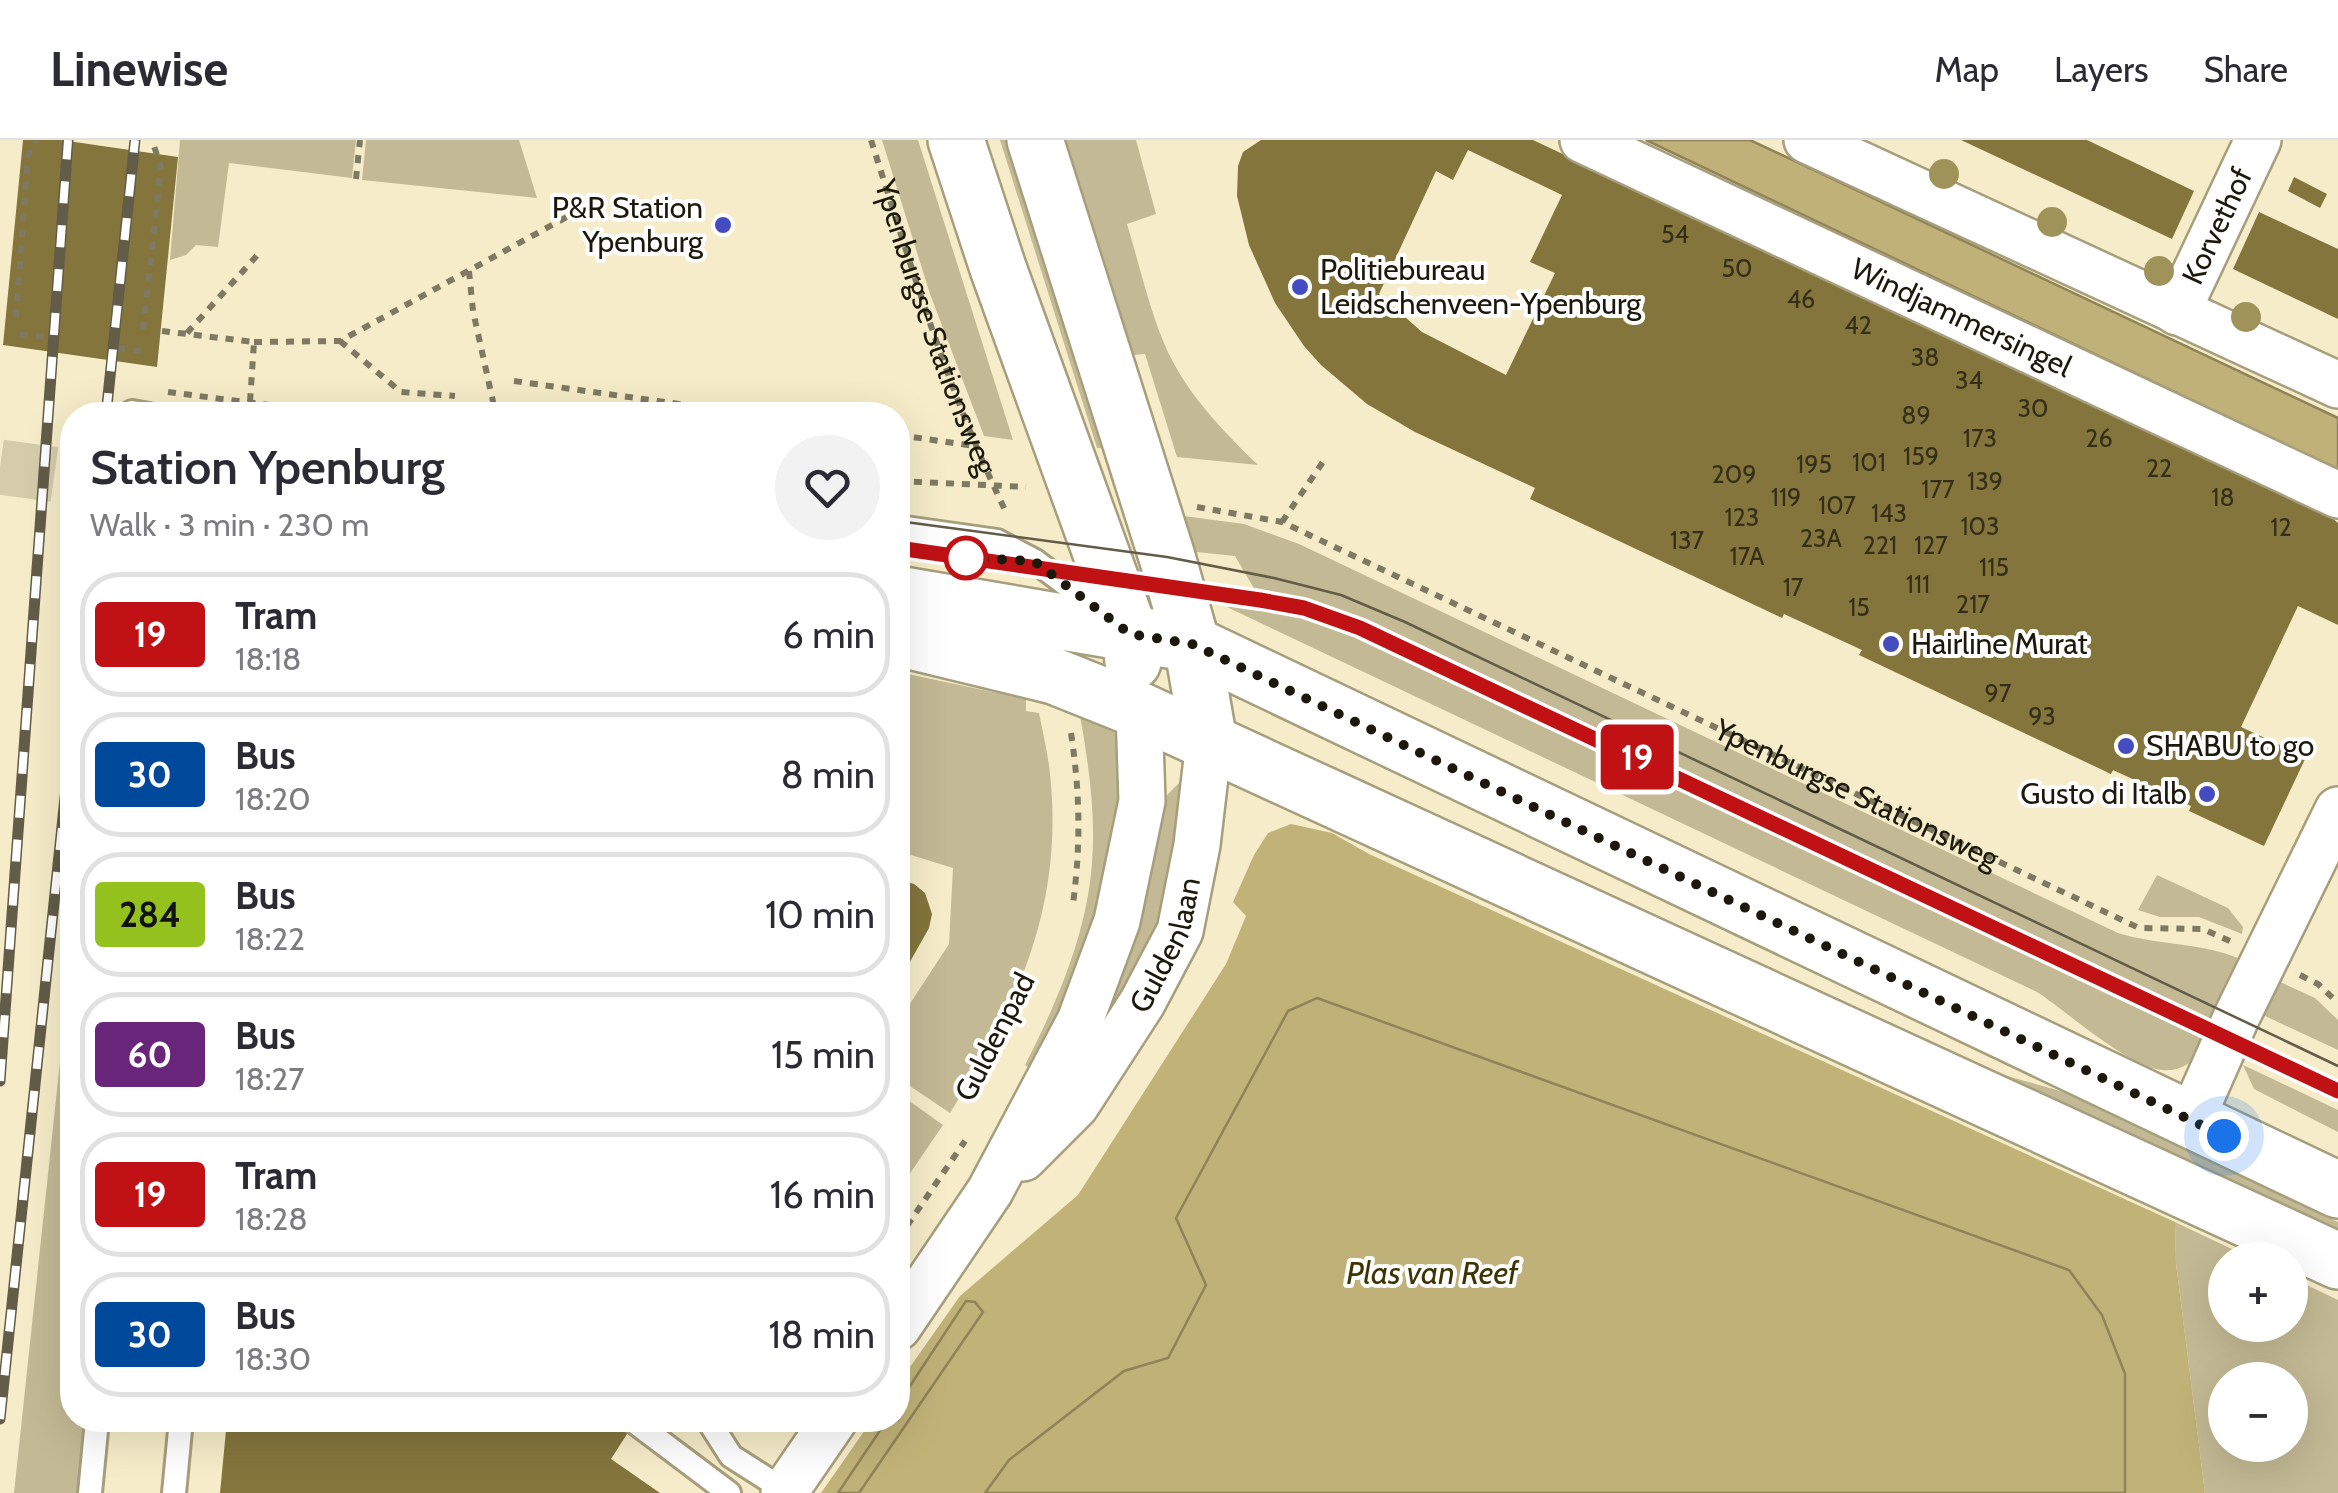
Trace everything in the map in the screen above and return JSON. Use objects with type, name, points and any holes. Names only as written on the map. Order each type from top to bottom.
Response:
[{"type":"main road","points":[[956,140],[1130,634],[1138,710]]},
{"type":"main road","points":[[1035,140],[1192,644]]},
{"type":"main road","points":[[910,596],[1192,644],[2338,1190]]},
{"type":"main road","points":[[910,641],[1054,676],[1138,710],[2338,1261]]},
{"type":"main road","name":"Guldenlaan","points":[[1192,644],[1209,742]]},
{"type":"street","name":"Windjammersingel","points":[[1582,140],[2338,495]]},
{"type":"street","name":"Korvethof","points":[[2177,312],[2258,140]]},
{"type":"street","points":[[1833,146],[2338,385]]},
{"type":"street","name":"Guldenlaan","points":[[910,1309],[990,1191],[1080,1021],[1117,921],[1142,801],[1138,710]]},
{"type":"street","name":"Guldenlaan","points":[[990,1191],[1076,1105],[1142,1003],[1180,932],[1198,845],[1209,742]]},
{"type":"street","points":[[2191,1120],[2338,810]]},
{"type":"street","points":[[785,1492],[826,1432]]},
{"type":"lane","points":[[910,529],[997,541],[1026,556],[1130,634]]},
{"type":"lane","points":[[910,544],[1026,556]]},
{"type":"lane","points":[[90,1493],[96,1432]]},
{"type":"lane","points":[[174,1493],[180,1432]]},
{"type":"lane","points":[[648,1432],[729,1493]]},
{"type":"lane","points":[[715,1432],[730,1456],[785,1492]]},
{"type":"path","points":[[16,317],[28,155],[37,140]]},
{"type":"path","points":[[144,329],[160,167],[152,140]]},
{"type":"path","points":[[356,179],[360,140]]},
{"type":"path","name":"Ypenburgse Stationsweg","points":[[871,140],[929,322],[994,487],[1079,492]]},
{"type":"path","points":[[162,331],[254,342],[340,341],[596,202]]},
{"type":"path","points":[[186,334],[262,250]]},
{"type":"path","points":[[469,270],[473,311],[494,402]]},
{"type":"path","points":[[20,335],[46,337]]},
{"type":"path","points":[[340,341],[401,392],[455,396]]},
{"type":"path","points":[[153,390],[250,402],[254,342]]},
{"type":"path","points":[[117,348],[147,352]]},
{"type":"path","points":[[514,381],[665,402]]},
{"type":"path","points":[[910,436],[976,446]]},
{"type":"path","points":[[1282,522],[1325,459]]},
{"type":"path","points":[[910,482],[994,487],[1026,556]]},
{"type":"path","name":"Ypenburgse Stationsweg","points":[[1150,500],[1282,522],[2139,928],[2204,929],[2318,984],[2338,1004]]},
{"type":"path","points":[[1054,676],[1069,720],[1080,791],[1080,853],[1072,912]]},
{"type":"path","name":"Guldenpad","points":[[910,1221],[965,1140]]},
{"type":"shaded area","points":[[180,140],[356,140],[352,178],[229,163],[218,247],[196,245],[186,255],[170,260]]},
{"type":"shaded area","points":[[366,140],[519,140],[537,198],[362,180]]},
{"type":"shaded area","points":[[882,140],[918,140],[1013,440],[984,436],[930,294]]},
{"type":"shaded area","points":[[1000,140],[1016,140],[1113,449],[1097,448]]},
{"type":"shaded area","points":[[1057,140],[1136,140],[1156,214],[1127,224],[1158,329],[1172,361],[1193,393],[1258,465],[1177,457],[1145,354],[1133,355],[1095,235]]},
{"type":"shaded area","points":[[1176,515],[1244,524],[1299,544],[2118,933],[2214,950],[2245,961],[2198,1057],[2172,1070],[2148,1066],[2116,1049],[2037,992],[1227,607],[1265,607],[1235,556],[1187,551]]},
{"type":"shaded area","points":[[910,675],[1026,699],[1026,711],[1039,713],[1049,766],[1053,822],[1050,867],[1031,952],[996,1033],[950,1113],[910,1086],[910,1004],[949,944],[953,868],[910,855]]},
{"type":"shaded area","points":[[1079,710],[1106,723],[1119,735],[1122,848],[1038,1073],[1025,1065],[1069,967],[1084,915],[1092,863],[1092,805]]},
{"type":"shaded area","points":[[1342,770],[1957,1062],[2090,1103],[2338,1222],[2338,1235],[2080,1113],[1963,1078],[1933,1065],[1337,779],[1336,773]]},
{"type":"shaded area","points":[[1181,781],[1174,856],[1163,911],[1134,974],[1107,1017],[1099,1021],[1165,797]]},
{"type":"shaded area","points":[[1291,824],[1332,833],[1369,854],[2175,1222],[2176,1263],[2205,1493],[2125,1493],[2125,1374],[1206,1285],[1167,1358],[1124,1371],[1009,1460],[985,1493],[821,1493],[864,1432],[910,1432],[910,1367],[960,1296],[1078,1195],[1226,964],[1246,916],[1233,902],[1268,833]]},
{"type":"shaded area","points":[[2157,875],[2228,908],[2243,927],[2242,934],[2199,917],[2160,917],[2138,910]]},
{"type":"shaded area","points":[[2278,981],[2315,998],[2338,1020],[2338,1050],[2263,1015]]},
{"type":"shaded area","points":[[60,1062],[60,1432],[83,1432],[77,1493],[14,1493]]},
{"type":"shaded area","points":[[2243,1065],[2338,1110],[2338,1132],[2254,1089]]},
{"type":"shaded area","points":[[910,1102],[943,1125],[910,1173]]},
{"type":"shaded area","points":[[2175,1222],[2217,1242],[2208,1242],[2208,1342],[2308,1342],[2308,1286],[2338,1300],[2338,1493],[2205,1493],[2176,1263]]},
{"type":"water","points":[[1646,140],[1750,140],[2338,418],[2338,470]]},
{"type":"water","name":"Plas van Reef","points":[[1317,998],[2069,1270],[2102,1315],[2125,1374],[2125,1493],[985,1493],[1009,1460],[1124,1371],[1168,1358],[1206,1285],[1176,1218],[1288,1011]]},
{"type":"water","points":[[966,1301],[975,1302],[983,1312],[910,1419],[910,1386]]},
{"type":"water","points":[[879,1432],[901,1432],[859,1493],[838,1493]]},
{"type":"building","points":[[23,140],[61,140],[178,157],[157,367],[3,345]]},
{"type":"building","points":[[1261,140],[1533,140],[2331,517],[2338,523],[2338,625],[2298,606],[2241,727],[2306,757],[2264,846],[2189,811],[2191,806],[2113,770],[2111,774],[1859,655],[1862,650],[1784,614],[1782,618],[1530,499],[1535,488],[1415,432],[1367,404],[1321,365],[1275,303],[1249,245],[1237,196],[1238,166],[1243,152]],"holes":[[[1468,150],[1562,195],[1530,262],[1555,273],[1506,375],[1422,332],[1379,294],[1436,171],[1453,180]]]},
{"type":"building","points":[[1961,140],[2087,140],[2194,191],[2172,239]]},
{"type":"building","points":[[2294,177],[2327,194],[2320,208],[2288,191]]},
{"type":"building","points":[[2259,212],[2338,249],[2338,319],[2233,269]]},
{"type":"building","points":[[910,883],[925,893],[932,914],[929,928],[910,962]]},
{"type":"building","points":[[226,1432],[628,1432],[611,1459],[660,1493],[220,1493]]},
{"type":"tunnel","points":[[0,467],[60,475]]},
{"type":"tram line","points":[[910,523],[1167,557],[1341,595],[2338,1066]]},
{"type":"tram line","points":[[910,550],[1260,600],[1304,609],[1359,628],[2338,1090]]},
{"type":"tram line","name":"19","points":[[910,550],[1260,600],[1304,608],[1360,628],[2338,1091]]},
{"type":"railway","points":[[0,1081],[68,140]]},
{"type":"railway","points":[[107,402],[135,140]]},
{"type":"railway","points":[[0,1419],[60,846]]},
{"type":"place","name":"P&R Station Ypenburg","points":[[723,225]]},
{"type":"place","name":"Politiebureau Leidschenveen-Ypenburg","points":[[1300,287]]},
{"type":"place","name":"Hairline Murat","points":[[1891,644]]},
{"type":"place","name":"SHABU to go","points":[[2126,746]]},
{"type":"place","name":"Gusto di Italb","points":[[2207,794]]},
{"type":"route","points":[[966,558],[1034,561],[1130,634],[1192,644],[2224,1136]]}]
